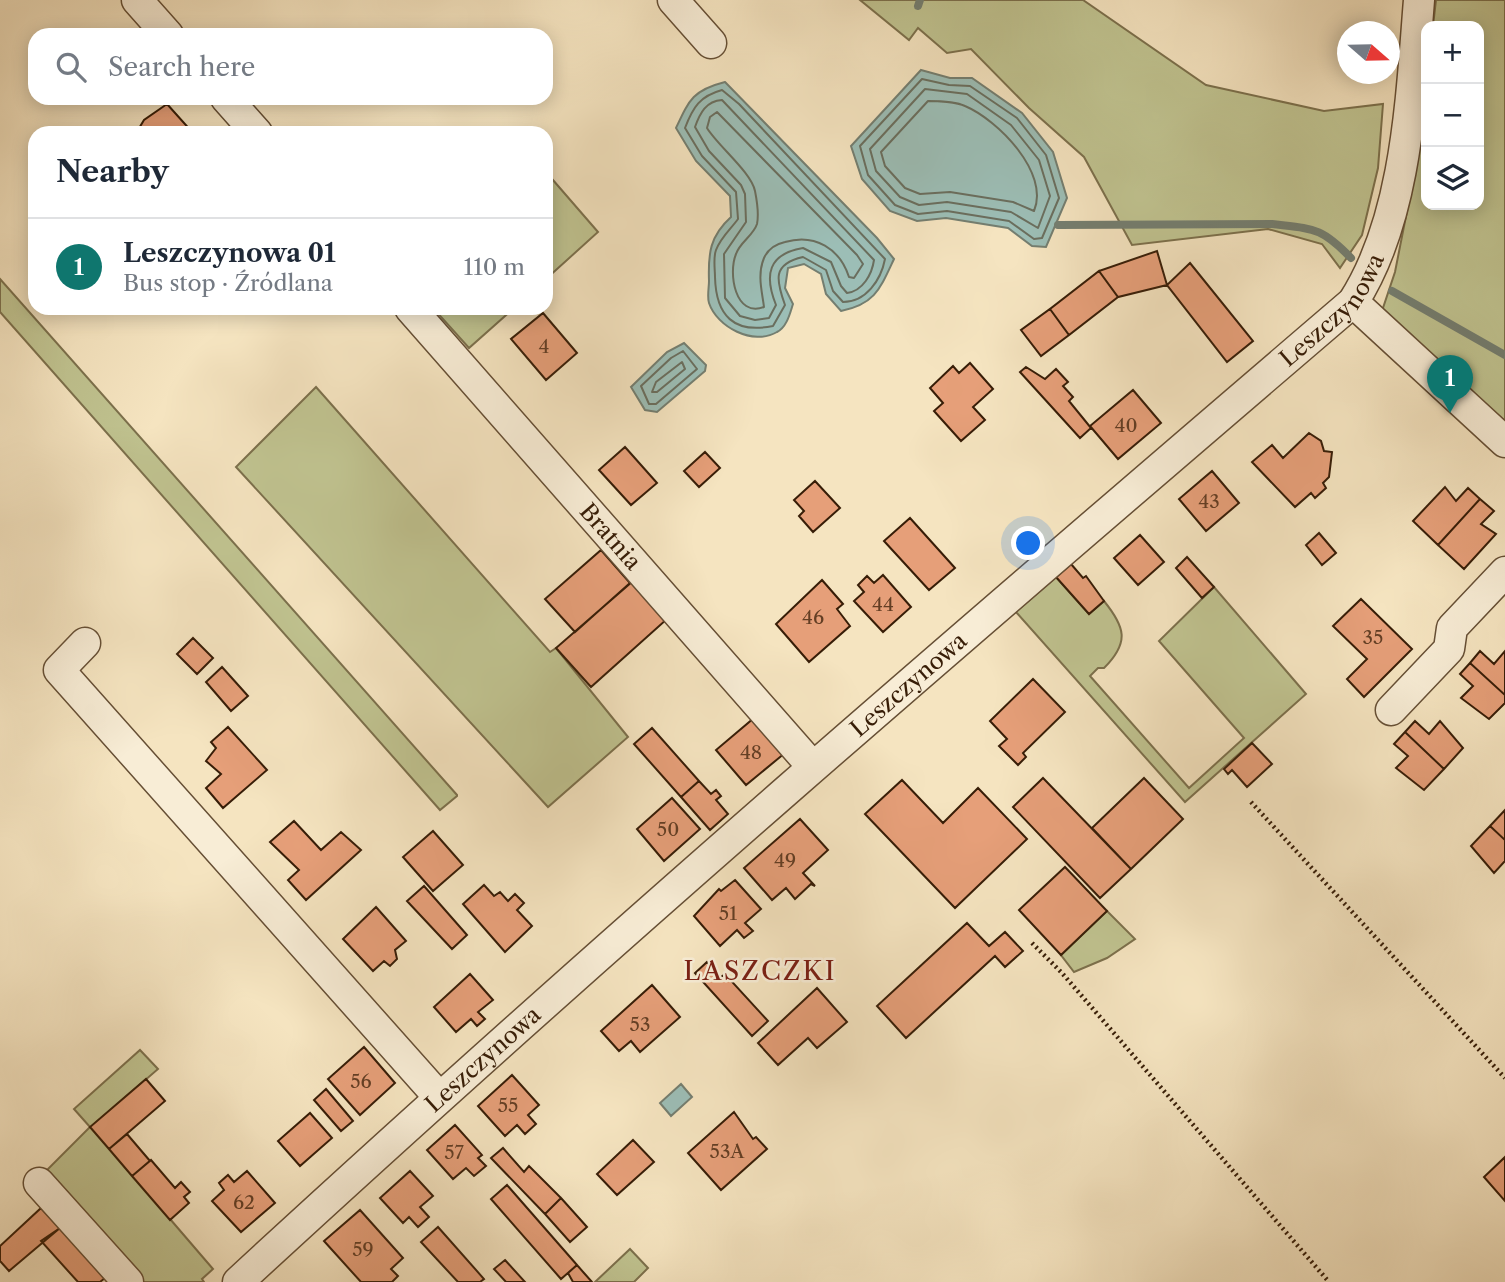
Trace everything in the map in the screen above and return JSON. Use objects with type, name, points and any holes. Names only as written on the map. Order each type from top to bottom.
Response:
[{"type":"street","points":[[137,0],[163,28]]},
{"type":"street","points":[[673,0],[711,43]]},
{"type":"street","name":"Leszczynowa","points":[[238,1282],[439,1097],[811,766],[1353,302],[1369,278],[1395,197],[1411,94],[1419,0]]},
{"type":"street","points":[[232,105],[251,126]]},
{"type":"street","points":[[1353,302],[1505,442]]},
{"type":"street","name":"Bratnia","points":[[416,315],[811,766]]},
{"type":"street","points":[[1391,710],[1449,649],[1452,628],[1505,572]]},
{"type":"street","points":[[85,643],[59,670],[439,1097]]},
{"type":"street","points":[[39,1183],[128,1282]]},
{"type":"path","points":[[1251,802],[1505,1078]]},
{"type":"path","points":[[1031,943],[1062,973],[1329,1282]]},
{"type":"green space","points":[[860,0],[1083,0],[1206,85],[1324,111],[1383,104],[1378,168],[1362,235],[1340,268],[1322,244],[1268,229],[1132,245],[1084,157],[1029,108],[971,49],[947,53],[918,28],[909,40]]},
{"type":"green space","points":[[1436,0],[1505,0],[1505,421],[1381,314],[1395,272],[1421,135],[1421,210],[1484,210],[1484,21],[1434,21]]},
{"type":"green space","points":[[553,180],[598,232],[553,273]]},
{"type":"green space","points":[[0,279],[28,311],[28,315],[32,315],[457,796],[440,810],[0,312]]},
{"type":"green space","points":[[439,315],[506,315],[469,348]]},
{"type":"green space","points":[[316,387],[550,652],[556,648],[628,737],[548,807],[236,467]]},
{"type":"green space","points":[[1056,577],[1089,614],[1104,601],[1117,619],[1122,634],[1118,650],[1104,668],[1098,668],[1090,676],[1189,788],[1244,738],[1159,641],[1214,587],[1306,694],[1185,802],[1016,612]]},
{"type":"green space","points":[[1107,911],[1135,939],[1107,958],[1074,972],[1061,955]]},
{"type":"green space","points":[[140,1050],[158,1069],[91,1127],[213,1269],[202,1279],[204,1282],[142,1282],[45,1172],[90,1127],[74,1109]]},
{"type":"green space","points":[[630,1249],[648,1268],[634,1282],[595,1282]]},
{"type":"water","points":[[921,70],[950,78],[972,78],[1022,113],[1053,152],[1067,198],[1046,247],[1032,246],[1008,228],[946,218],[917,221],[890,211],[862,179],[851,146]]},
{"type":"water","points":[[725,82],[877,238],[894,259],[880,287],[862,304],[841,311],[826,294],[821,274],[804,264],[788,268],[785,288],[793,304],[786,323],[777,332],[757,337],[737,332],[713,312],[708,298],[710,253],[719,231],[731,217],[730,196],[696,161],[676,128],[693,98],[714,85]]},
{"type":"water","points":[[684,343],[706,365],[705,371],[657,412],[645,410],[631,387],[667,352]]},
{"type":"water","points":[[681,1084],[692,1097],[671,1116],[660,1103]]},
{"type":"building","points":[[168,105],[187,126],[140,126],[144,120]]},
{"type":"building","points":[[1157,251],[1167,285],[1118,297],[1099,271]]},
{"type":"building","points":[[1190,263],[1253,341],[1227,362],[1167,285]]},
{"type":"building","points":[[1099,271],[1118,297],[1069,335],[1050,309]]},
{"type":"building","points":[[1050,309],[1069,335],[1041,356],[1021,330]]},
{"type":"building","points":[[541,315],[545,315],[577,353],[546,380],[511,339]]},
{"type":"building","points":[[970,363],[993,389],[973,407],[985,420],[961,441],[934,411],[943,403],[930,388],[953,366],[959,373]]},
{"type":"building","points":[[1026,367],[1045,379],[1056,369],[1068,382],[1063,386],[1073,397],[1069,401],[1091,428],[1080,438],[1020,372]]},
{"type":"building","points":[[1133,390],[1161,423],[1118,459],[1090,426]]},
{"type":"building","points":[[1309,433],[1321,441],[1324,451],[1332,452],[1329,477],[1323,483],[1326,488],[1315,498],[1311,493],[1295,507],[1252,462],[1272,445],[1283,458]]},
{"type":"building","points":[[625,447],[657,483],[631,505],[599,470]]},
{"type":"building","points":[[705,452],[720,468],[699,487],[684,471]]},
{"type":"building","points":[[1212,471],[1239,503],[1206,531],[1179,499]]},
{"type":"building","points":[[815,481],[840,508],[813,532],[799,516],[804,511],[794,500]]},
{"type":"building","points":[[1445,487],[1456,501],[1468,488],[1480,499],[1438,545],[1413,521]]},
{"type":"building","points":[[1480,499],[1494,511],[1481,524],[1496,534],[1464,569],[1438,545]]},
{"type":"building","points":[[910,518],[955,568],[929,590],[884,541]]},
{"type":"building","points":[[1319,533],[1336,553],[1322,565],[1306,545]]},
{"type":"building","points":[[1140,535],[1164,562],[1138,585],[1114,558]]},
{"type":"building","points":[[601,550],[630,583],[575,632],[545,599]]},
{"type":"building","points":[[1187,557],[1214,587],[1202,598],[1176,568]]},
{"type":"building","points":[[1071,564],[1083,578],[1086,576],[1104,601],[1089,614],[1056,577]]},
{"type":"building","points":[[883,575],[911,607],[883,632],[854,601],[864,592],[858,585],[867,576],[874,583]]},
{"type":"building","points":[[822,580],[843,604],[837,609],[850,626],[809,662],[776,624]]},
{"type":"building","points":[[633,581],[667,619],[591,687],[556,648]]},
{"type":"building","points":[[1361,599],[1412,649],[1364,697],[1347,679],[1367,659],[1333,626]]},
{"type":"building","points":[[193,638],[213,658],[197,674],[177,654]]},
{"type":"building","points":[[1480,651],[1494,664],[1505,651],[1505,695],[1470,663]]},
{"type":"building","points":[[1470,663],[1505,695],[1505,703],[1489,719],[1461,698],[1473,686],[1460,674]]},
{"type":"building","points":[[222,667],[248,696],[231,711],[206,682]]},
{"type":"building","points":[[1033,679],[1065,712],[1023,753],[1026,757],[1018,765],[999,746],[1007,739],[990,721]]},
{"type":"building","points":[[754,718],[785,753],[746,785],[716,750]]},
{"type":"building","points":[[1415,721],[1429,734],[1440,721],[1463,748],[1444,769],[1405,732]]},
{"type":"building","points":[[228,727],[267,770],[223,808],[206,788],[221,774],[206,761],[216,748],[211,742]]},
{"type":"building","points":[[652,728],[699,781],[681,797],[634,744]]},
{"type":"building","points":[[1405,732],[1444,769],[1424,790],[1396,768],[1408,756],[1394,744]]},
{"type":"building","points":[[1252,743],[1272,764],[1247,787],[1232,770],[1228,774],[1224,769]]},
{"type":"building","points":[[1043,778],[1131,869],[1100,898],[1013,807]]},
{"type":"building","points":[[1144,778],[1183,819],[1131,869],[1092,828]]},
{"type":"building","points":[[902,780],[943,823],[978,788],[1027,839],[955,908],[865,814]]},
{"type":"building","points":[[699,781],[711,794],[716,790],[721,796],[716,800],[728,814],[710,830],[681,797]]},
{"type":"building","points":[[672,798],[700,829],[664,861],[637,829]]},
{"type":"building","points":[[1505,810],[1505,840],[1490,826]]},
{"type":"building","points":[[800,819],[828,850],[803,873],[815,886],[811,884],[795,899],[786,888],[772,900],[744,868]]},
{"type":"building","points":[[294,821],[321,850],[341,832],[361,850],[306,900],[288,880],[299,870],[270,842]]},
{"type":"building","points":[[1490,826],[1505,840],[1505,861],[1494,873],[1471,846]]},
{"type":"building","points":[[433,831],[463,865],[433,891],[403,857]]},
{"type":"building","points":[[1065,867],[1107,911],[1061,955],[1019,910]]},
{"type":"building","points":[[735,880],[761,909],[745,923],[753,931],[744,938],[737,930],[720,946],[694,916],[719,889],[721,891]]},
{"type":"building","points":[[484,885],[494,896],[500,892],[508,901],[515,894],[524,903],[517,910],[532,926],[505,952],[463,904]]},
{"type":"building","points":[[424,886],[467,935],[452,949],[407,901]]},
{"type":"building","points":[[376,907],[406,941],[395,950],[397,959],[390,966],[384,961],[373,971],[343,939]]},
{"type":"building","points":[[967,923],[989,946],[1005,932],[1023,951],[1005,967],[995,956],[906,1038],[877,1006]]},
{"type":"building","points":[[707,962],[721,977],[725,974],[768,1021],[752,1036],[695,973]]},
{"type":"building","points":[[470,974],[493,1000],[478,1012],[485,1019],[477,1026],[471,1019],[456,1032],[434,1007]]},
{"type":"building","points":[[652,985],[680,1017],[640,1052],[631,1041],[619,1051],[601,1031]]},
{"type":"building","points":[[817,988],[847,1022],[817,1048],[808,1038],[778,1065],[758,1043]]},
{"type":"building","points":[[364,1047],[395,1083],[360,1115],[328,1079]]},
{"type":"building","points":[[512,1075],[539,1105],[528,1115],[536,1124],[525,1134],[517,1125],[505,1136],[478,1106]]},
{"type":"building","points":[[146,1079],[165,1101],[109,1149],[90,1127]]},
{"type":"building","points":[[326,1089],[353,1121],[341,1131],[314,1100]]},
{"type":"building","points":[[734,1112],[753,1139],[756,1137],[767,1149],[721,1190],[688,1153]]},
{"type":"building","points":[[310,1113],[332,1138],[300,1166],[278,1141]]},
{"type":"building","points":[[455,1125],[482,1155],[478,1158],[486,1166],[474,1176],[466,1168],[453,1179],[427,1150]]},
{"type":"building","points":[[127,1134],[150,1161],[132,1176],[109,1149]]},
{"type":"building","points":[[633,1140],[654,1162],[617,1195],[597,1174]]},
{"type":"building","points":[[503,1148],[524,1172],[529,1166],[561,1198],[545,1214],[491,1158]]},
{"type":"building","points":[[1505,1157],[1505,1201],[1484,1177]]},
{"type":"building","points":[[151,1160],[175,1188],[181,1182],[190,1192],[184,1197],[189,1203],[170,1220],[132,1176]]},
{"type":"building","points":[[247,1171],[275,1203],[241,1232],[212,1201],[224,1190],[219,1183],[228,1175],[234,1182]]},
{"type":"building","points":[[410,1171],[433,1196],[420,1207],[429,1217],[418,1227],[409,1217],[403,1223],[380,1198]]},
{"type":"building","points":[[507,1185],[577,1265],[561,1279],[491,1199]]},
{"type":"building","points":[[561,1198],[587,1227],[570,1242],[545,1214]]},
{"type":"building","points":[[41,1208],[60,1228],[9,1271],[0,1261],[0,1246]]},
{"type":"building","points":[[360,1210],[403,1258],[391,1269],[398,1276],[392,1282],[361,1282],[324,1241]]},
{"type":"building","points":[[438,1227],[484,1279],[480,1282],[458,1282],[421,1242]]},
{"type":"building","points":[[60,1228],[105,1278],[100,1282],[78,1282],[41,1241]]},
{"type":"building","points":[[505,1260],[525,1282],[506,1282],[494,1269]]},
{"type":"building","points":[[577,1265],[592,1282],[573,1282],[568,1273]]},
{"type":"waterway","points":[[918,6],[920,0]]},
{"type":"waterway","points":[[1058,225],[1272,224],[1316,231],[1332,240],[1351,258]]},
{"type":"waterway","points":[[1392,291],[1505,355]]},
{"type":"place","name":"Leszczynowa 01","points":[[1450,413]]},
{"type":"district","name":"LASZCZKI","points":[[760,971]]}]
